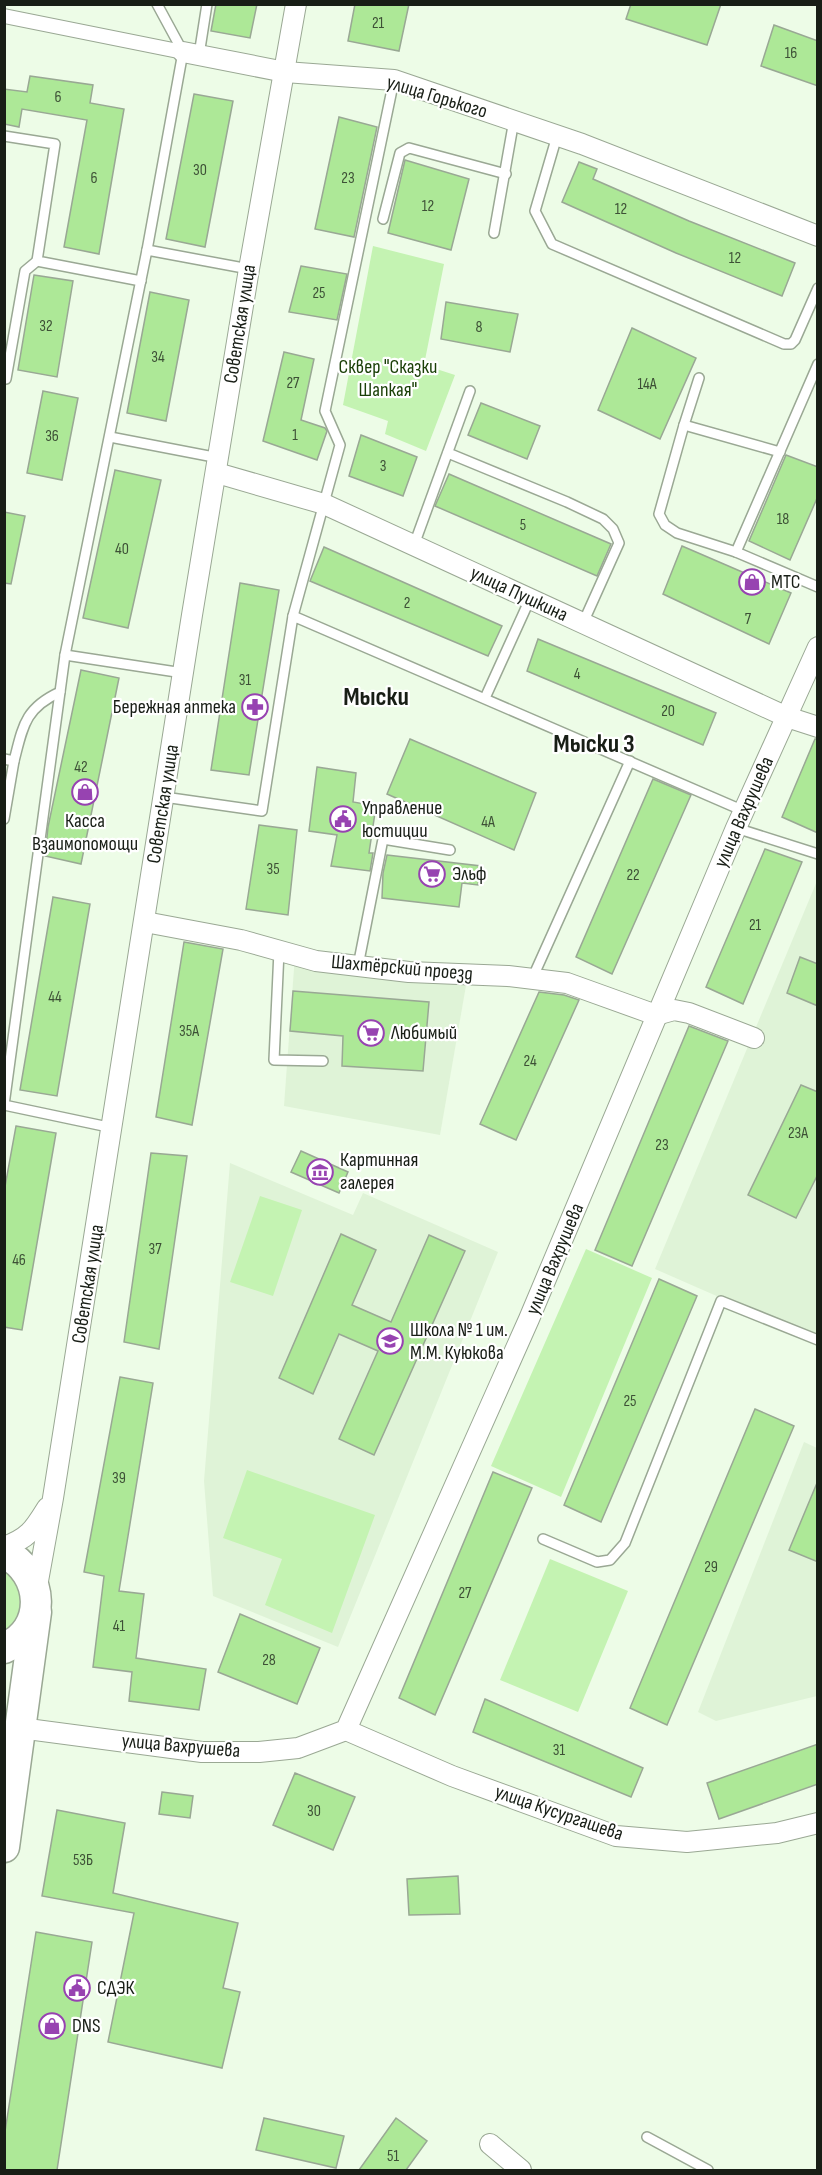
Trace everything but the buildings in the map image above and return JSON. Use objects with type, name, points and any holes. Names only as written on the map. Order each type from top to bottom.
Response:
[{"type":"main road","points":[[4,1554],[15,1558],[29,1573],[36,1602],[12,1717],[4,1847]]},
{"type":"main road","points":[[4,1648],[13,1645],[28,1631],[36,1602]]},
{"type":"street","name":"Советская улица","points":[[36,1602],[183,673],[249,269],[296,4]]},
{"type":"street","name":"улица Горького","points":[[4,16],[285,72],[394,80],[514,120],[818,236]]},
{"type":"street","name":"улица Пушкина","points":[[218,465],[324,504],[787,717],[818,727]]},
{"type":"street","name":"улица Вахрушева","points":[[12,1717],[202,1752],[259,1752],[298,1748],[346,1730],[534,1308],[740,819],[818,647]]},
{"type":"street","name":"Шахтёрский проезд","points":[[145,922],[241,940],[316,961],[409,972],[508,975],[567,983],[656,1015]]},
{"type":"street","points":[[656,1015],[674,1010],[689,1013],[754,1038]]},
{"type":"street","points":[[4,1547],[18,1542],[32,1532],[53,1498]]},
{"type":"street","name":"улица Кусургашева","points":[[346,1730],[452,1776],[616,1836],[687,1842],[777,1833],[818,1823]]},
{"type":"street","points":[[490,2144],[521,2170]]},
{"type":"lane","points":[[158,4],[191,54]]},
{"type":"lane","points":[[112,1128],[4,1105],[66,655],[147,250],[191,54],[207,4]]},
{"type":"lane","points":[[164,797],[262,811],[293,615],[340,445],[325,411],[394,80]]},
{"type":"lane","points":[[494,233],[514,120]]},
{"type":"lane","points":[[4,136],[55,144],[37,261],[25,272],[6,379]]},
{"type":"lane","points":[[557,136],[535,211],[552,244],[784,344],[790,344],[795,340],[818,288]]},
{"type":"lane","points":[[383,219],[400,153],[410,148],[506,174]]},
{"type":"lane","points":[[147,250],[249,269]]},
{"type":"lane","points":[[37,261],[141,280]]},
{"type":"lane","points":[[736,552],[818,364]]},
{"type":"lane","points":[[699,378],[659,514],[665,525],[677,533],[736,552],[818,587]]},
{"type":"lane","points":[[414,545],[470,391]]},
{"type":"lane","points":[[684,425],[780,452]]},
{"type":"lane","points":[[110,437],[218,465]]},
{"type":"lane","points":[[448,453],[567,502],[603,519],[613,529],[619,543],[583,623]]},
{"type":"lane","points":[[485,698],[530,599]]},
{"type":"lane","points":[[293,615],[630,761],[740,819],[818,854]]},
{"type":"lane","points":[[66,655],[183,673]]},
{"type":"lane","points":[[4,819],[9,760],[23,723],[43,700],[60,692]]},
{"type":"lane","points":[[532,979],[630,761]]},
{"type":"lane","points":[[358,966],[383,838],[450,850]]},
{"type":"lane","points":[[279,951],[274,1060],[323,1061]]},
{"type":"lane","points":[[543,1539],[597,1562],[610,1560],[625,1543],[721,1301],[818,1340]]},
{"type":"lane","points":[[647,2137],[708,2170]]},
{"type":"shaded area","points":[[817,881],[817,1340],[655,1269]]},
{"type":"shaded area","points":[[295,955],[468,974],[440,1135],[284,1106]]},
{"type":"shaded area","points":[[230,1163],[353,1215],[363,1193],[498,1252],[338,1647],[213,1596],[204,1481]]},
{"type":"shaded area","points":[[804,1442],[817,1448],[817,1696],[716,1721],[698,1712]]},
{"type":"green space","name":"Сквер \"Сказки Шапкая\"","points":[[373,246],[444,264],[424,365],[455,375],[426,451],[385,434],[388,421],[343,405]]},
{"type":"green space","points":[[260,1196],[302,1210],[273,1296],[230,1282]]},
{"type":"green space","points":[[586,1249],[652,1278],[561,1497],[491,1466]]},
{"type":"green space","points":[[247,1470],[375,1515],[332,1633],[265,1605],[282,1559],[223,1538]]},
{"type":"green space","points":[[550,1559],[628,1591],[578,1712],[500,1680]]},
{"type":"green space","points":[[4,1570],[21,1593],[23,1608],[14,1628],[4,1636]]},
{"type":"place","name":"МТС","points":[[752,582]]},
{"type":"place","name":"Бережная аптека","points":[[255,707]]},
{"type":"place","name":"Касса Взаимопомощи","points":[[85,792]]},
{"type":"place","name":"Управление юстиции","points":[[343,819]]},
{"type":"place","name":"Эльф","points":[[432,874]]},
{"type":"place","name":"Любимый","points":[[371,1033]]},
{"type":"place","name":"Картинная галерея","points":[[320,1172]]},
{"type":"place","name":"Школа № 1 им. М.М. Куюкова","points":[[390,1341]]},
{"type":"place","name":"СДЭК","points":[[77,1988]]},
{"type":"place","name":"DNS","points":[[52,2026]]},
{"type":"district","name":"Мыски","points":[[376,697]]},
{"type":"district","name":"Мыски 3","points":[[594,744]]}]
